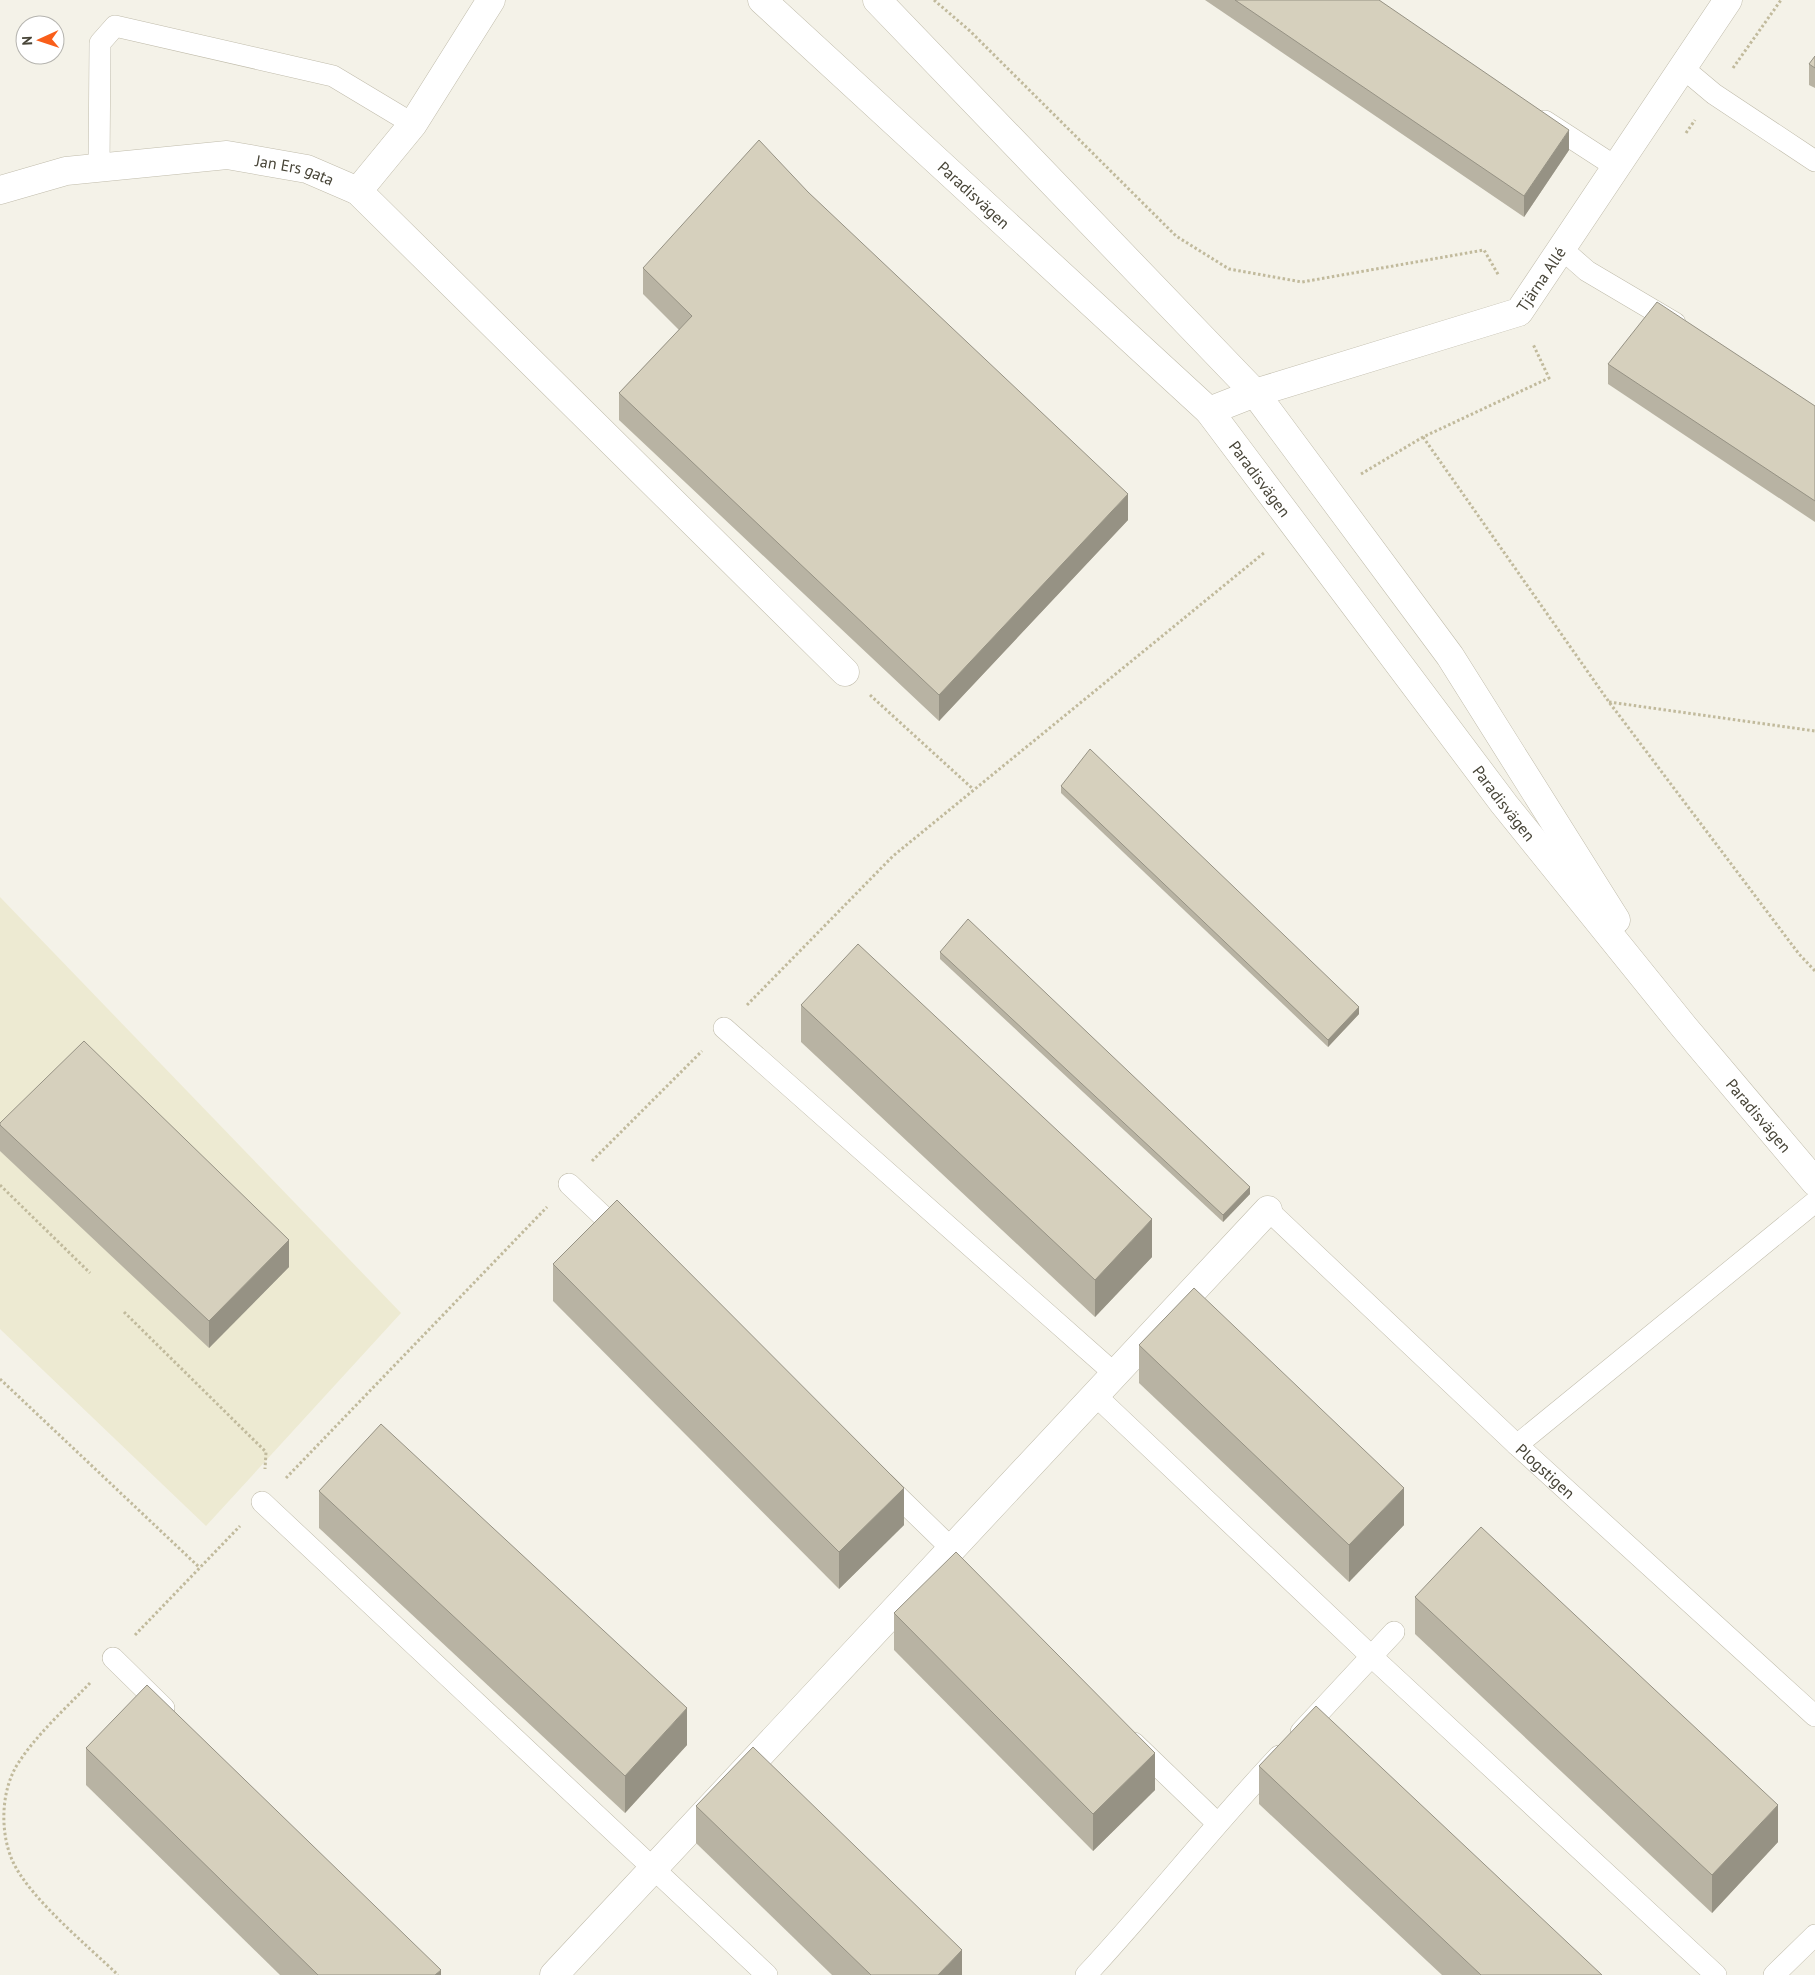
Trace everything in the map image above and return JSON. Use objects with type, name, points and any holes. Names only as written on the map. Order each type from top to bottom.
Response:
[{"type":"street","points":[[491,0],[413,124],[358,191],[844,672]]},
{"type":"street","name":"Paradisvägen","points":[[762,0],[1209,411],[1504,804],[1684,1027],[1815,1182]]},
{"type":"street","name":"Paradisvägen","points":[[877,0],[1255,393],[1450,656],[1684,1027]]},
{"type":"street","name":"Tjärna Allé","points":[[1209,411],[1255,393],[1519,312],[1728,0]]},
{"type":"street","name":"Jan Ers gata","points":[[0,190],[66,171],[227,154],[307,169],[358,191]]},
{"type":"street","points":[[554,1975],[653,1869],[951,1560],[1095,1395],[1268,1210]]},
{"type":"lane","points":[[99,168],[100,43],[115,26],[333,76],[413,124]]},
{"type":"lane","points":[[1683,68],[1714,94],[1815,161]]},
{"type":"lane","points":[[1527,110],[1616,167]]},
{"type":"lane","points":[[1562,249],[1587,270],[1692,335]]},
{"type":"lane","points":[[724,1028],[1116,1374]]},
{"type":"lane","points":[[569,1184],[634,1246]]},
{"type":"lane","name":"Plogstigen","points":[[1815,1202],[1517,1445],[1815,1716]]},
{"type":"lane","points":[[1268,1210],[1517,1445]]},
{"type":"lane","points":[[1095,1395],[1372,1656],[1716,1975]]},
{"type":"lane","points":[[866,1466],[951,1560]]},
{"type":"lane","points":[[262,1502],[767,1975]]},
{"type":"lane","points":[[1086,1975],[1123,1935],[1217,1823],[1318,1728],[1372,1656],[1394,1632]]},
{"type":"lane","points":[[113,1658],[177,1720]]},
{"type":"lane","points":[[1119,1728],[1217,1823]]},
{"type":"lane","points":[[1774,1975],[1815,1935]]},
{"type":"path","points":[[934,0],[970,31],[1176,236],[1229,269],[1302,282],[1484,250],[1519,312],[1549,378],[1422,437],[1353,479]]},
{"type":"path","points":[[1422,437],[1609,702],[1799,954],[1815,971]]},
{"type":"path","points":[[118,1975],[38,1897],[14,1864],[6,1838],[3,1803],[16,1767],[34,1742],[262,1502],[569,1184],[893,856],[973,788],[1265,552]]},
{"type":"path","points":[[844,672],[973,788]]},
{"type":"path","points":[[1609,702],[1815,731]]},
{"type":"path","points":[[0,1185],[90,1273]]},
{"type":"path","points":[[124,1312],[266,1452],[262,1502]]},
{"type":"path","points":[[0,1379],[200,1568]]},
{"type":"shaded area","points":[[0,897],[401,1313],[206,1526],[0,1329]]},
{"type":"building","points":[[1235,0],[1379,0],[1569,130],[1524,196]]},
{"type":"building","points":[[1815,56],[1815,68],[1809,64]]},
{"type":"building","points":[[759,140],[808,192],[1128,494],[939,695],[619,393],[692,316],[643,268]]},
{"type":"building","points":[[1657,302],[1815,406],[1815,501],[1608,364]]},
{"type":"building","points":[[1090,749],[1359,1007],[1328,1040],[1061,786]]},
{"type":"building","points":[[968,919],[1250,1187],[1223,1215],[940,952]]},
{"type":"building","points":[[858,944],[1152,1219],[1095,1280],[801,1005]]},
{"type":"building","points":[[84,1041],[289,1240],[209,1321],[0,1125]]},
{"type":"building","points":[[617,1200],[904,1488],[839,1552],[553,1264]]},
{"type":"building","points":[[1194,1288],[1404,1488],[1349,1545],[1139,1345]]},
{"type":"building","points":[[381,1424],[687,1708],[625,1776],[319,1491]]},
{"type":"building","points":[[1481,1527],[1778,1805],[1712,1875],[1415,1597]]},
{"type":"building","points":[[956,1552],[1155,1753],[1093,1814],[894,1613]]},
{"type":"building","points":[[147,1685],[441,1970],[435,1975],[318,1975],[86,1748]]},
{"type":"building","points":[[1316,1706],[1602,1975],[1481,1975],[1259,1766]]},
{"type":"building","points":[[753,1747],[962,1950],[938,1975],[871,1975],[696,1806]]}]
